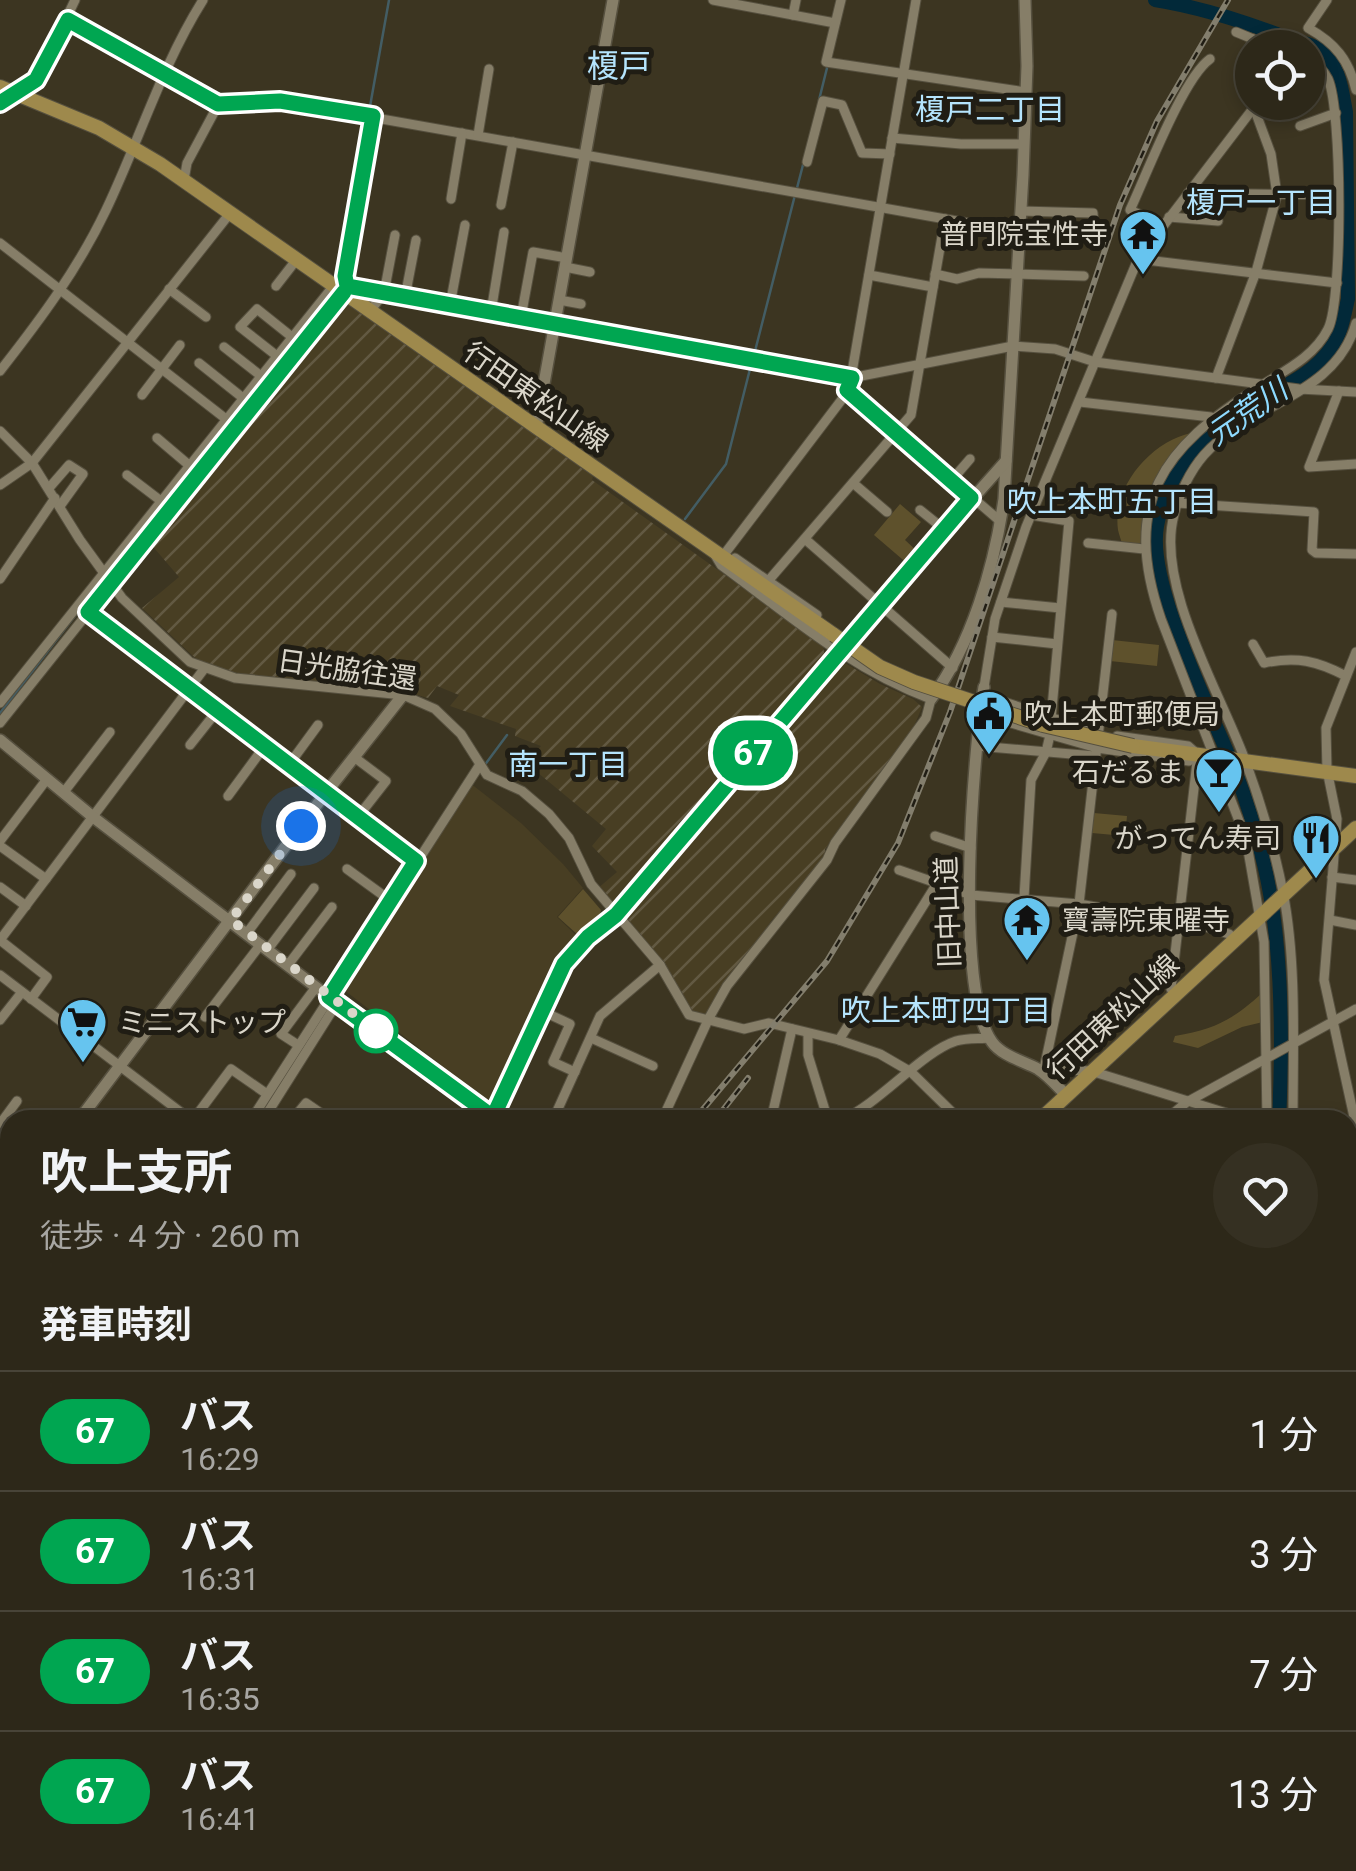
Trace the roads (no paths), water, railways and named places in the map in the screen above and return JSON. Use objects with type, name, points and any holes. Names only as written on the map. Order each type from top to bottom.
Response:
[{"type":"main road","name":"行田東松山線","points":[[0,87],[99,128],[184,180],[880,667],[1058,729],[1133,746],[1206,754]]},
{"type":"main road","points":[[1206,754],[1356,776]]},
{"type":"main road","points":[[1281,898],[1348,837]]},
{"type":"main road","name":"行田東松山線","points":[[1052,1110],[1281,898]]},
{"type":"street","points":[[0,103],[36,80],[75,0]]},
{"type":"street","points":[[1,367],[82,257],[186,27],[203,0]]},
{"type":"street","points":[[536,428],[614,0]]},
{"type":"street","points":[[713,0],[761,4],[836,23]]},
{"type":"street","points":[[793,15],[796,0]]},
{"type":"street","points":[[841,0],[826,62],[1026,92]]},
{"type":"street","points":[[916,0],[852,378],[847,390],[720,552],[721,565],[838,652],[890,684],[931,699]]},
{"type":"street","points":[[667,1110],[708,1018],[756,947],[828,860],[835,843],[926,718],[931,699],[953,668],[975,612],[1000,522],[1006,461],[1024,144],[1024,0]]},
{"type":"street","points":[[1323,1],[1308,28],[1336,47],[1352,65],[1356,90]]},
{"type":"street","points":[[68,20],[218,104],[280,101],[985,226],[1020,218],[1093,213],[1094,232]]},
{"type":"street","points":[[1210,59],[1191,84],[1130,210],[1166,221],[1218,221]]},
{"type":"street","points":[[478,136],[489,69]]},
{"type":"street","points":[[1267,1110],[1263,914],[1246,838],[1206,754],[1148,583],[1144,548],[1152,496],[1177,452],[1212,417],[1294,365],[1326,333],[1337,283],[1337,195],[1336,113],[1325,75]]},
{"type":"street","points":[[807,162],[823,101],[842,105],[862,153],[890,154]]},
{"type":"street","points":[[184,180],[187,163],[218,104]]},
{"type":"street","points":[[1300,126],[1336,113]]},
{"type":"street","points":[[0,723],[342,288],[373,116]]},
{"type":"street","points":[[1206,754],[1188,746],[1098,733],[984,691],[1001,602],[1031,516],[1138,258],[1244,120]]},
{"type":"street","points":[[1216,378],[1256,272],[1276,196],[1271,154],[1261,120]]},
{"type":"street","points":[[451,198],[462,133]]},
{"type":"street","points":[[892,138],[1024,144]]},
{"type":"street","points":[[502,205],[513,142]]},
{"type":"street","points":[[1188,192],[1337,195]]},
{"type":"street","points":[[0,485],[32,463],[231,212]]},
{"type":"street","points":[[1020,218],[1106,233]]},
{"type":"street","points":[[769,580],[911,415],[945,219]]},
{"type":"street","points":[[450,305],[465,224]]},
{"type":"street","points":[[491,312],[504,232]]},
{"type":"street","points":[[370,311],[384,293],[394,234]]},
{"type":"street","points":[[406,297],[416,240]]},
{"type":"street","points":[[0,243],[226,419]]},
{"type":"street","points":[[521,318],[533,252],[590,272]]},
{"type":"street","points":[[1138,258],[1337,283]]},
{"type":"street","points":[[276,286],[297,259]]},
{"type":"street","points":[[935,274],[957,279],[979,273],[1017,272],[1084,276]]},
{"type":"street","points":[[868,275],[933,287]]},
{"type":"street","points":[[342,288],[852,378],[1012,346],[1055,349],[1095,362],[1302,389],[1356,392]]},
{"type":"street","points":[[0,703],[292,337],[342,288]]},
{"type":"street","points":[[170,289],[206,316]]},
{"type":"street","points":[[559,300],[581,304]]},
{"type":"street","points":[[277,356],[240,328],[257,309],[292,337]]},
{"type":"street","points":[[1293,1110],[1281,898],[1267,825],[1172,574],[1172,521],[1188,478],[1205,454],[1302,389],[1343,352],[1356,323]]},
{"type":"street","points":[[142,395],[180,345]]},
{"type":"street","points":[[224,347],[260,376]]},
{"type":"street","points":[[199,363],[243,398]]},
{"type":"street","points":[[847,390],[1000,522]]},
{"type":"street","points":[[1338,391],[1309,467],[1356,464]]},
{"type":"street","points":[[1080,402],[1212,417]]},
{"type":"street","name":"日光脇往還","points":[[0,431],[32,463],[111,583],[173,649],[204,669],[234,678],[404,695],[435,710],[461,734],[487,775],[522,792],[549,814],[569,838],[591,884],[660,965],[689,1015],[708,1018]]},
{"type":"street","points":[[157,438],[190,466]]},
{"type":"street","points":[[951,481],[970,458]]},
{"type":"street","points":[[498,1110],[564,964],[588,937],[616,915],[838,652],[841,637],[880,603],[1006,461]]},
{"type":"street","points":[[127,474],[161,502]]},
{"type":"street","points":[[853,483],[887,512]]},
{"type":"street","points":[[0,578],[55,497]]},
{"type":"street","points":[[1178,503],[1314,512],[1312,550],[1356,554]]},
{"type":"street","points":[[920,510],[945,530]]},
{"type":"street","points":[[1024,898],[1031,780],[1050,736],[1069,520],[1031,516]]},
{"type":"street","points":[[805,538],[953,668]]},
{"type":"street","points":[[1088,542],[1144,548]]},
{"type":"street","points":[[720,552],[769,580],[841,637],[888,664],[942,684]]},
{"type":"street","points":[[1001,602],[1060,608]]},
{"type":"street","points":[[88,612],[416,861]]},
{"type":"street","points":[[1040,1069],[1079,904],[1112,614]]},
{"type":"street","points":[[992,638],[1057,644]]},
{"type":"street","points":[[1253,644],[1264,663],[1310,660],[1346,676]]},
{"type":"street","points":[[1353,1110],[1324,980],[1332,877],[1348,837],[1336,819],[1327,770],[1326,728],[1356,652]]},
{"type":"street","points":[[0,1020],[47,976],[0,940],[204,669]]},
{"type":"street","name":"旧中山道","points":[[984,691],[971,848],[971,952],[989,1038]]},
{"type":"street","points":[[87,1110],[324,794],[404,695]]},
{"type":"street","points":[[190,746],[217,711]]},
{"type":"street","points":[[980,714],[1096,752]]},
{"type":"street","points":[[288,766],[318,725]]},
{"type":"street","points":[[64,792],[110,732]]},
{"type":"street","points":[[0,740],[93,816],[482,1110]]},
{"type":"street","points":[[977,746],[1188,761],[1206,754]]},
{"type":"street","points":[[228,796],[264,747]]},
{"type":"street","points":[[1175,994],[1171,989],[1178,924],[1206,754]]},
{"type":"street","points":[[354,756],[386,781],[357,818]]},
{"type":"street","points":[[269,1110],[390,901],[479,766]]},
{"type":"street","points":[[46,879],[0,843],[47,779]]},
{"type":"street","points":[[935,836],[971,848]]},
{"type":"street","points":[[347,870],[390,901]]},
{"type":"street","points":[[899,870],[971,895],[1079,904],[1206,927],[1235,939]]},
{"type":"street","points":[[247,934],[291,874]]},
{"type":"street","points":[[1332,877],[1356,880]]},
{"type":"street","points":[[839,1040],[938,882]]},
{"type":"street","points":[[0,887],[26,906]]},
{"type":"street","points":[[204,1017],[314,888]]},
{"type":"street","points":[[288,965],[332,907]]},
{"type":"street","points":[[1330,920],[1356,925]]},
{"type":"street","points":[[557,1110],[600,1016],[660,965]]},
{"type":"street","points":[[2,981],[178,1110]]},
{"type":"street","points":[[298,1045],[281,1034],[316,987]]},
{"type":"street","points":[[257,1110],[298,1045],[333,1000]]},
{"type":"street","points":[[1178,1110],[1356,1009]]},
{"type":"street","points":[[542,1011],[570,1024],[553,1062],[576,1072]]},
{"type":"street","points":[[708,1018],[744,1029],[769,1023],[880,1054],[911,1072],[950,1110]]},
{"type":"street","points":[[773,1110],[792,1029]]},
{"type":"street","points":[[808,1034],[808,1056],[825,1110]]},
{"type":"street","points":[[591,1038],[653,1066]]},
{"type":"street","points":[[864,1110],[956,1041],[989,1038],[998,1050],[1040,1069],[1066,1095]]},
{"type":"street","points":[[1344,1062],[1356,1062]]},
{"type":"street","points":[[199,1110],[230,1069],[268,1094]]},
{"type":"street","points":[[1040,1069],[1091,1071],[1204,1110]]},
{"type":"street","points":[[10,1110],[17,1101]]},
{"type":"waterway","points":[[369,112],[389,0]]},
{"type":"waterway","name":"元荒川","points":[[1155,0],[1219,15],[1319,49],[1335,69],[1346,112],[1348,299],[1337,337],[1324,357],[1307,372],[1240,412],[1192,453],[1170,486],[1157,526],[1156,551],[1171,615],[1241,786],[1269,887],[1280,987],[1279,1110]]},
{"type":"waterway","points":[[819,100],[828,64]]},
{"type":"waterway","points":[[339,279],[368,120]]},
{"type":"waterway","points":[[797,188],[804,161]]},
{"type":"waterway","points":[[754,355],[795,195]]},
{"type":"waterway","points":[[146,527],[335,291]]},
{"type":"waterway","points":[[685,519],[726,464],[751,365]]},
{"type":"waterway","points":[[1186,456],[1194,461]]},
{"type":"waterway","points":[[0,713],[85,603]]},
{"type":"waterway","points":[[484,766],[507,735]]},
{"type":"railway","points":[[702,1110],[827,961],[898,843],[950,712],[1120,205],[1157,121],[1228,0]]},
{"type":"railway","points":[[723,1110],[748,1078]]},
{"type":"place","name":"普門院宝性寺","points":[[1143,276]]},
{"type":"place","name":"吹上本町郵便局","points":[[989,756]]},
{"type":"place","name":"石だるま","points":[[1219,814]]},
{"type":"place","name":"がってん寿司","points":[[1316,880]]},
{"type":"place","name":"寶壽院東曜寺","points":[[1027,962]]},
{"type":"place","name":"ミニストップ","points":[[83,1064]]},
{"type":"district","name":"榎戸","points":[[619,66]]},
{"type":"district","name":"榎戸二丁目","points":[[990,109]]},
{"type":"district","name":"榎戸一丁目","points":[[1261,202]]},
{"type":"district","name":"吹上本町五丁目","points":[[1112,501]]},
{"type":"district","name":"南一丁目","points":[[568,764]]},
{"type":"district","name":"吹上本町四丁目","points":[[946,1010]]}]
